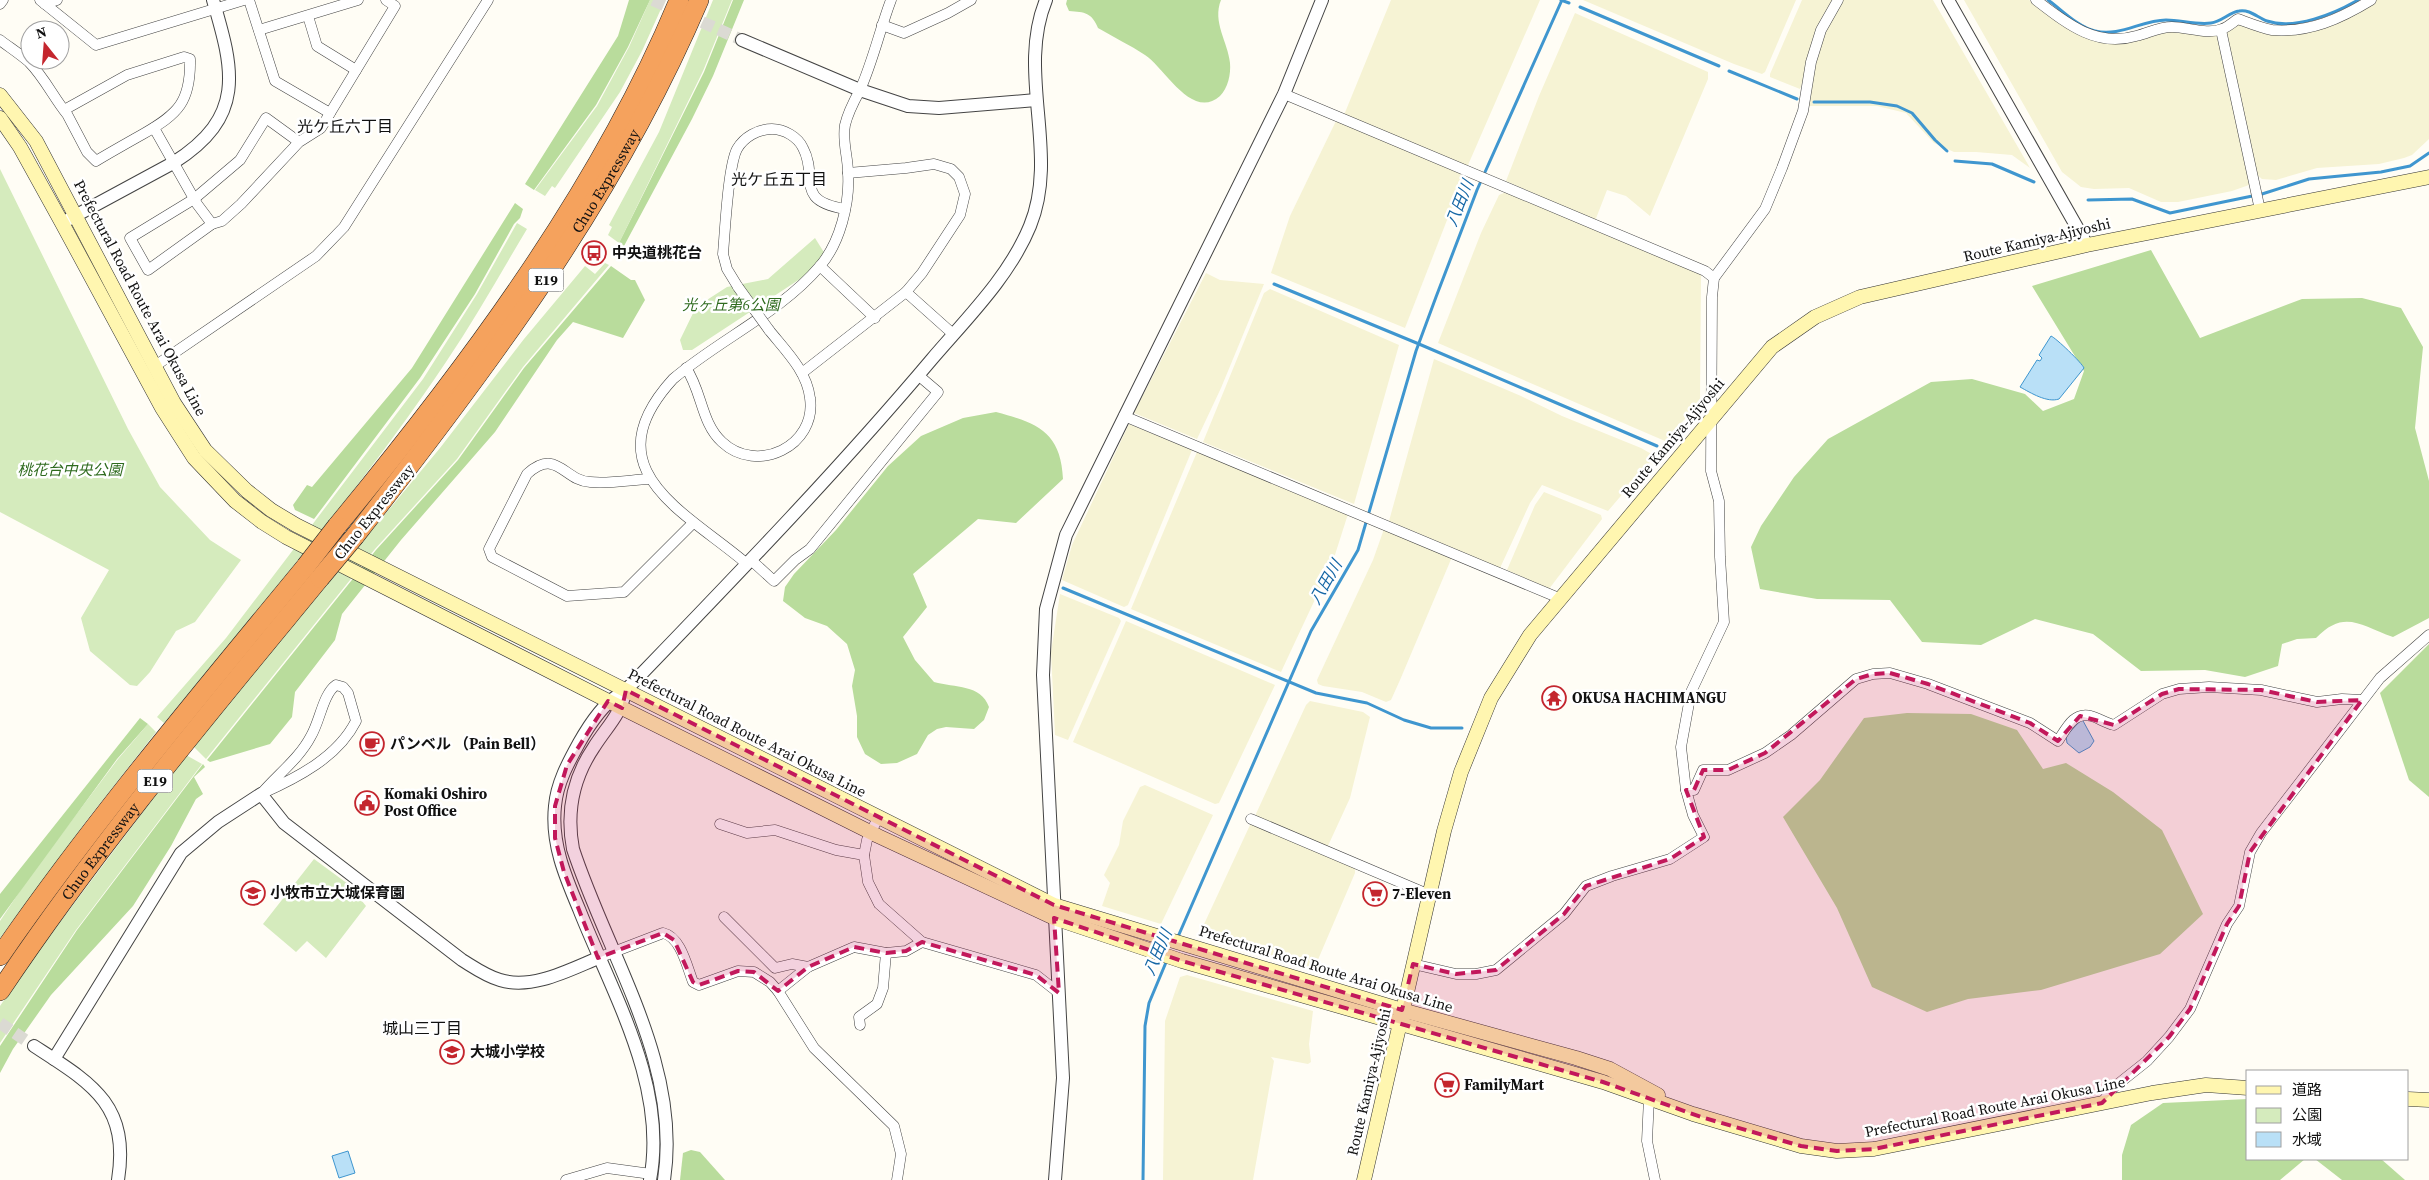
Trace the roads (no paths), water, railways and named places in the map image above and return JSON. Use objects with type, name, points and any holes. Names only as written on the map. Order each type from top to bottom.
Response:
[{"type":"highway","name":"Chuo Expressway","points":[[0,991],[88,866],[189,738],[313,572],[337,526],[408,440],[522,283],[593,169],[631,103],[679,0]]},
{"type":"highway","name":"Chuo Expressway","points":[[0,956],[72,856],[174,726],[313,572],[356,536],[469,389],[536,294],[609,178],[646,112],[699,0]]},
{"type":"main road","name":"Prefectural Road Route Arai Okusa Line","points":[[0,95],[36,141],[174,402],[205,450],[225,472],[271,510],[296,525],[878,818],[1054,912],[1160,936],[1190,945],[1603,1082],[1693,1114],[1802,1146],[1837,1151],[1883,1147],[2102,1103],[2206,1085],[2246,1088]]},
{"type":"main road","name":"Prefectural Road Route Arai Okusa Line","points":[[0,118],[20,147],[162,408],[194,458],[235,501],[262,522],[286,537],[871,832],[1054,912],[1152,952],[1182,961],[1610,1069],[1693,1114]]},
{"type":"main road","name":"Route Kamiya-Ajiyoshi","points":[[1364,1180],[1444,830],[1461,772],[1484,713],[1505,673],[1530,635],[1559,598],[1711,417],[1772,348],[1815,317],[1860,297],[2087,245],[2429,176]]},
{"type":"main road","points":[[2409,1098],[2429,1100]]},
{"type":"street","points":[[0,4],[4,0]]},
{"type":"street","points":[[43,2],[57,0]]},
{"type":"street","points":[[43,2],[96,45],[214,4],[244,0]]},
{"type":"street","points":[[249,0],[276,81],[330,114]]},
{"type":"street","points":[[259,30],[358,0]]},
{"type":"street","points":[[299,142],[266,118],[240,160],[194,199],[130,238],[148,270],[212,224],[222,221],[241,204],[299,142],[322,128],[396,6],[386,0]]},
{"type":"street","points":[[155,366],[316,256],[344,227],[488,0]]},
{"type":"street","points":[[891,0],[860,90],[853,101],[844,134],[848,173],[844,208],[837,236],[820,266],[784,300],[686,368],[659,394],[646,422],[641,452],[649,479],[674,508],[692,523],[774,581],[794,560],[810,549],[938,392],[918,375]]},
{"type":"street","points":[[882,25],[904,33],[971,0]]},
{"type":"street","points":[[566,1180],[607,1168],[650,1177],[653,1134],[645,1080],[628,1026],[598,958],[558,854],[555,838],[555,806],[567,765],[608,701],[626,690],[749,562],[881,419],[953,334],[1012,260],[1030,226],[1040,194],[1042,154],[1036,100],[1034,49],[1037,30],[1046,0]]},
{"type":"street","points":[[1055,1180],[1062,1078],[1043,675],[1046,609],[1066,535],[1284,94],[1322,0]]},
{"type":"street","points":[[1413,964],[1456,974],[1476,974],[1496,970],[1564,914],[1586,886],[1612,876],[1670,859],[1704,837],[1693,815],[1686,790],[1681,747],[1690,692],[1724,622],[1719,501],[1711,471],[1712,297],[1714,278],[1765,208],[1803,111],[1811,62],[1821,30],[1838,0]]},
{"type":"street","points":[[1948,0],[2087,245]]},
{"type":"street","points":[[2036,0],[2058,18],[2092,37],[2120,39],[2137,36],[2155,28],[2174,26],[2201,30],[2221,30],[2238,19],[2270,30],[2302,30],[2344,16],[2370,0]]},
{"type":"street","points":[[62,223],[173,163],[190,152],[212,129],[226,102],[230,83],[230,64],[214,4]]},
{"type":"street","points":[[308,16],[319,47],[356,70]]},
{"type":"street","points":[[2221,30],[2260,210]]},
{"type":"street","points":[[0,40],[29,62],[64,110],[86,152],[96,161],[154,128],[178,110],[184,100],[191,78],[190,59],[184,57],[127,75],[64,110]]},
{"type":"street","points":[[742,40],[892,102],[922,107],[1036,100]]},
{"type":"street","points":[[1284,94],[1705,271],[1714,278]]},
{"type":"street","points":[[154,128],[194,199],[212,224]]},
{"type":"street","points":[[686,368],[698,390],[706,420],[716,436],[729,449],[751,457],[762,458],[787,449],[799,438],[806,425],[810,399],[802,373],[738,287],[727,269],[723,254],[733,160],[742,142],[750,135],[771,129],[780,130],[798,140],[807,159],[809,184],[813,194],[821,202],[844,208]]},
{"type":"street","points":[[802,373],[906,292],[922,273],[960,215],[965,194],[959,177],[952,169],[934,164],[848,173]]},
{"type":"street","points":[[820,266],[875,318]]},
{"type":"street","points":[[906,292],[953,334]]},
{"type":"street","points":[[1124,416],[1559,598]]},
{"type":"street","points":[[649,479],[588,482],[551,463],[536,465],[527,474],[489,549],[492,558],[567,596],[624,592],[692,523]]},
{"type":"street","points":[[2102,1103],[2113,1088],[2147,1061],[2170,1037],[2190,1008],[2227,924],[2239,906],[2250,852],[2262,833],[2380,678],[2429,635]]},
{"type":"street","points":[[1686,790],[1694,790],[1703,770],[1728,770],[1765,753],[1791,735],[1856,679],[1873,674],[1890,673],[1928,684],[2030,723],[2058,741],[2074,718],[2090,716],[2114,725],[2162,694],[2179,689],[2210,687],[2261,690],[2317,702],[2342,699],[2362,700]]},
{"type":"street","points":[[54,1059],[181,853],[218,822],[331,754],[346,738],[356,721],[348,693],[343,687],[336,685],[329,689],[320,718],[311,737],[295,761],[274,778],[262,794]]},
{"type":"street","points":[[626,690],[622,708],[580,772],[570,805],[570,820],[574,849],[579,866],[641,1021],[660,1077],[667,1130],[664,1180]]},
{"type":"street","points":[[262,794],[284,823],[462,960],[488,976],[520,984],[538,981],[657,934],[667,934],[674,940],[684,957],[693,982],[699,985],[738,971],[760,974],[778,991],[814,1048],[894,1126],[900,1154],[897,1180]]},
{"type":"street","points":[[878,818],[871,832],[864,856],[868,882],[879,904],[922,942],[1036,975],[1059,993]]},
{"type":"street","points":[[1251,819],[1430,895]]},
{"type":"street","points":[[720,824],[747,833],[775,830],[836,850],[864,856]]},
{"type":"street","points":[[724,917],[775,968],[792,964],[808,967]]},
{"type":"street","points":[[778,991],[808,967],[854,947],[886,953],[906,951],[922,942]]},
{"type":"street","points":[[860,1025],[859,1018],[877,1004],[883,988],[886,953]]},
{"type":"street","points":[[34,1046],[88,1083],[97,1092],[111,1114],[117,1127],[121,1152],[118,1180]]},
{"type":"street","points":[[1649,1098],[1647,1141],[1655,1180]]},
{"type":"street","points":[[605,1180],[607,1168]]},
{"type":"water","points":[[2051,336],[2069,351],[2084,368],[2059,399],[2054,400],[2039,397],[2020,387],[2037,360],[2040,361],[2042,358],[2039,355]]},
{"type":"water","points":[[2082,719],[2094,741],[2090,747],[2079,753],[2067,743],[2066,736]]},
{"type":"water","points":[[348,1151],[355,1173],[339,1178],[332,1156]]},
{"type":"waterway","name":"八田川","points":[[1561,0],[1569,3]]},
{"type":"waterway","name":"八田川","points":[[1177,939],[1311,631],[1358,550],[1416,351],[1436,297],[1477,190],[1562,0]]},
{"type":"waterway","points":[[2048,0],[2082,26],[2104,32],[2113,32],[2166,20],[2211,23],[2236,12],[2243,11],[2250,12],[2267,21],[2278,23],[2302,22],[2326,15],[2358,0]]},
{"type":"waterway","points":[[1580,7],[1719,66]]},
{"type":"waterway","points":[[1729,71],[1797,99]]},
{"type":"waterway","points":[[1814,102],[1870,102],[1897,106],[1912,113],[1947,151]]},
{"type":"waterway","points":[[2088,200],[2132,199],[2170,213],[2262,194],[2309,179],[2381,172],[2410,166],[2429,153]]},
{"type":"waterway","points":[[1955,161],[1992,164],[2034,182]]},
{"type":"waterway","points":[[1274,284],[1657,446]]},
{"type":"waterway","points":[[1063,588],[1316,693],[1367,703],[1404,720],[1431,728],[1462,728]]},
{"type":"waterway","name":"八田川","points":[[1143,1180],[1145,1026],[1149,1003],[1167,960]]},
{"type":"tunnel","points":[[653,0],[742,40]]},
{"type":"tunnel","points":[[0,1023],[34,1046]]},
{"type":"place","name":"中央道桃花台","points":[[594,253]]},
{"type":"place","name":"OKUSA HACHIMANGU","points":[[1554,698]]},
{"type":"place","name":"パンベル （Pain Bell）","points":[[372,744]]},
{"type":"place","name":"Komaki Oshiro Post Office","points":[[367,803]]},
{"type":"place","name":"小牧市立大城保育園","points":[[253,893]]},
{"type":"place","name":"7-Eleven","points":[[1375,894]]},
{"type":"place","name":"大城小学校","points":[[452,1052]]},
{"type":"place","name":"FamilyMart","points":[[1447,1085]]},
{"type":"district","name":"光ケ丘六丁目","points":[[345,126]]},
{"type":"district","name":"光ケ丘五丁目","points":[[779,179]]},
{"type":"district","name":"城山三丁目","points":[[422,1028]]},
{"type":"park label","name":"光ヶ丘第6公園","points":[[731,305]]},
{"type":"park label","name":"桃花台中央公園","points":[[70,470]]}]
